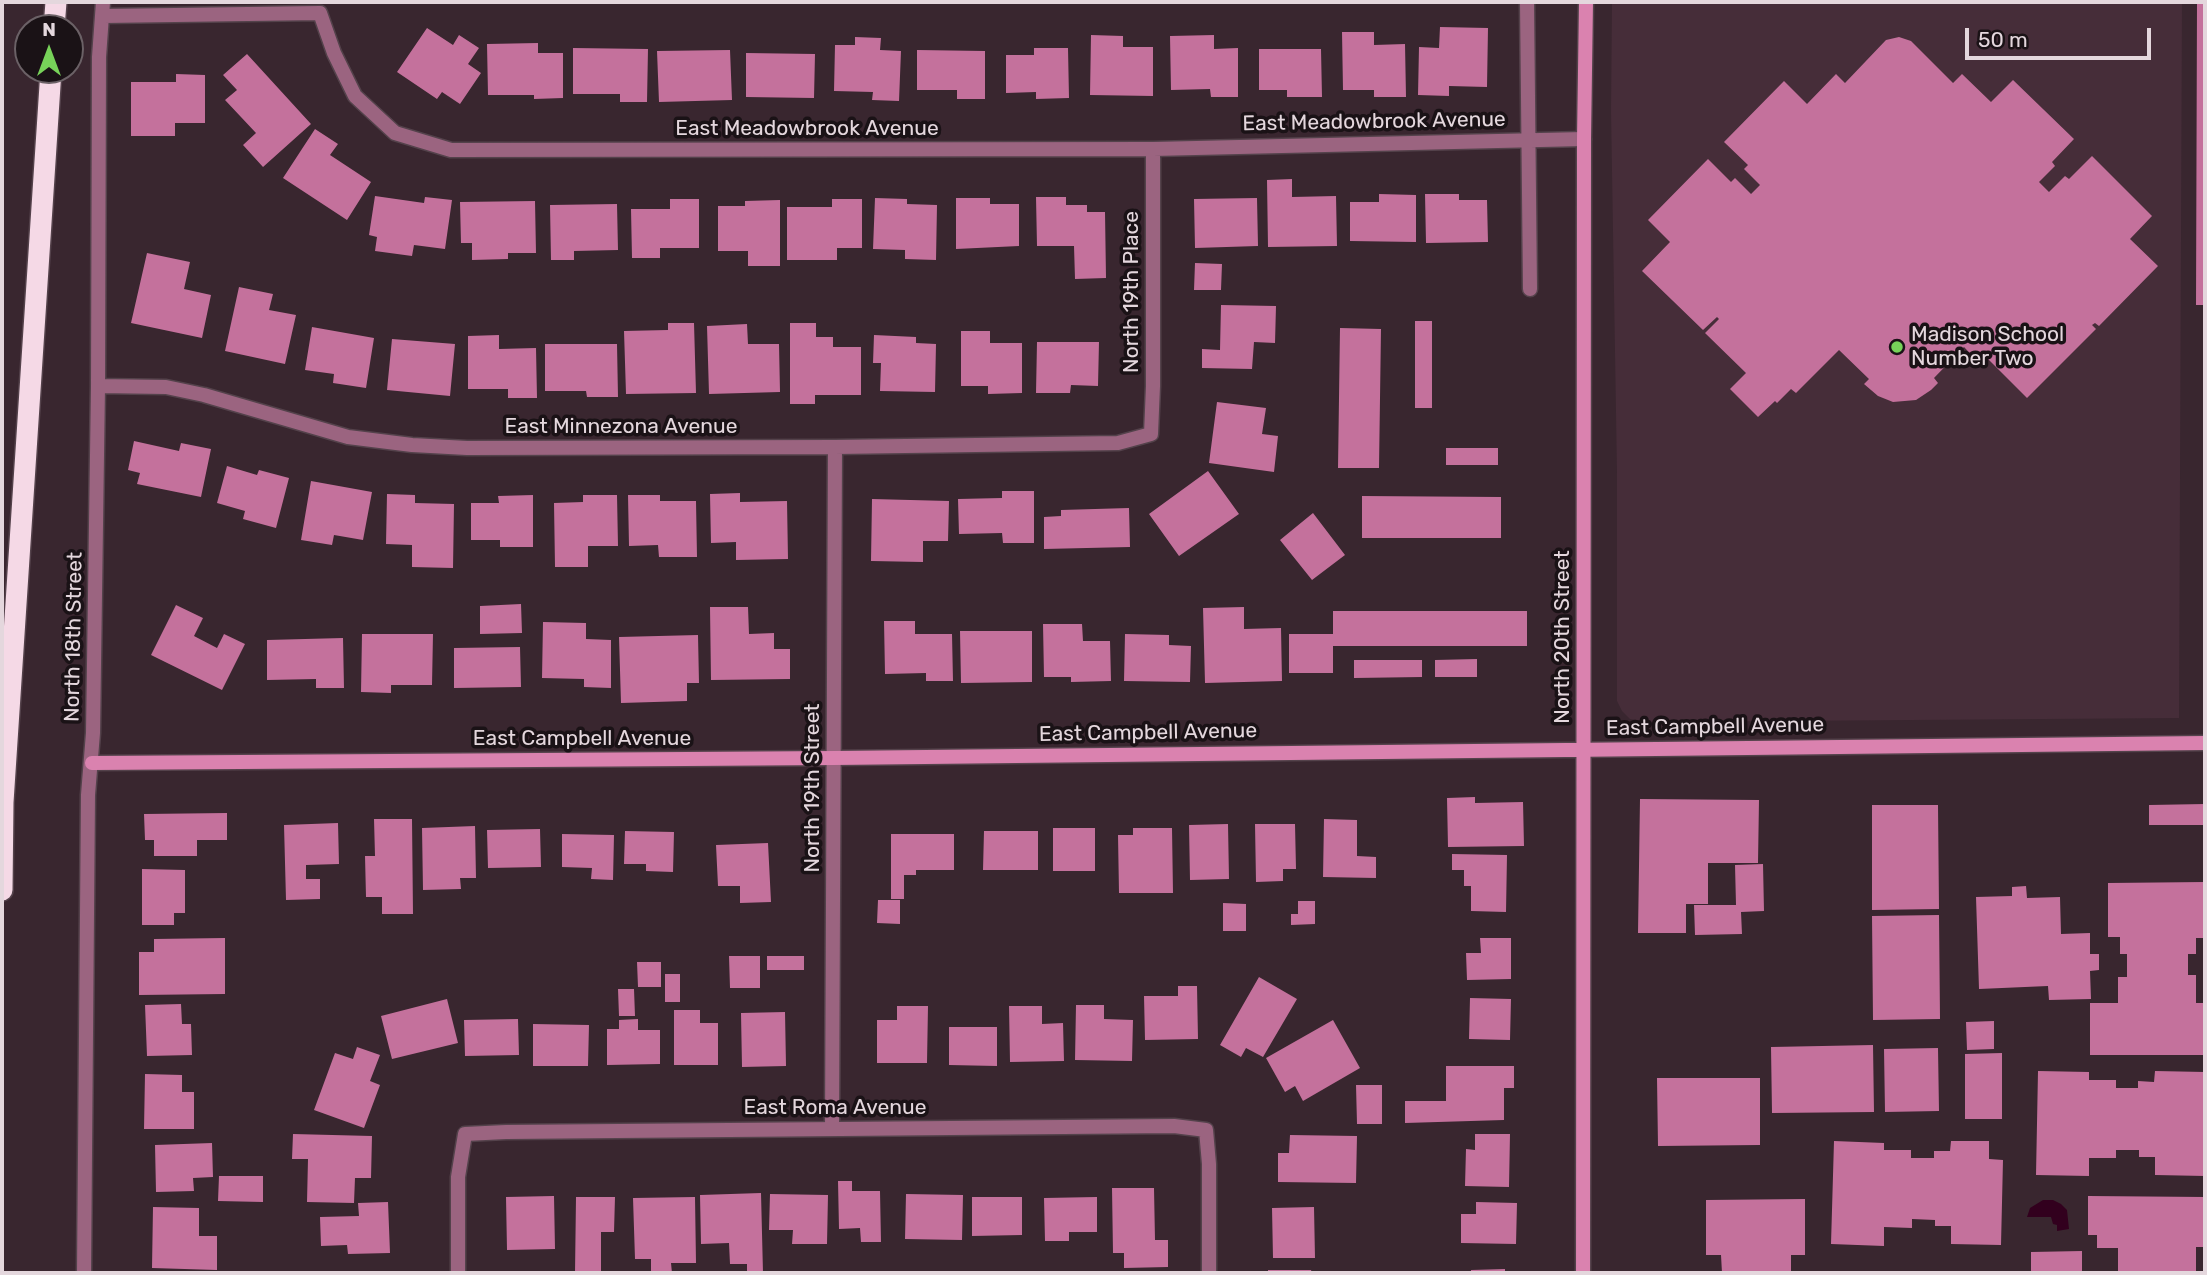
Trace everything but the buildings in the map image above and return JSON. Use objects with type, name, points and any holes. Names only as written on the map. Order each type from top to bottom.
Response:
[{"type":"highway","points":[[2,890],[4,788],[50,84]]},
{"type":"street","points":[[1527,2],[1530,289]]},
{"type":"street","name":"North 20th Street","points":[[1583,1273],[1586,2]]},
{"type":"street","name":"East Meadowbrook Avenue","points":[[103,9],[321,7],[334,53],[355,96],[395,133],[451,150],[1153,149],[1584,139]]},
{"type":"street","name":"North 18th Street","points":[[84,1273],[88,795],[92,763],[98,386],[99,70],[103,9]]},
{"type":"street","name":"North 19th Place","points":[[1151,434],[1153,149]]},
{"type":"street","name":"East Minnezona Avenue","points":[[98,386],[166,387],[204,395],[348,437],[467,448],[1118,443],[1151,434]]},
{"type":"street","name":"North 19th Street","points":[[832,1129],[835,447]]},
{"type":"street","name":"East Campbell Avenue","points":[[92,763],[2205,743]]},
{"type":"street","name":"East Roma Avenue","points":[[458,1273],[457,1177],[465,1134],[519,1131],[1174,1126],[1206,1130],[1209,1164],[1209,1273]]},
{"type":"shaded area","name":"Madison School Number Two","points":[[1612,2],[2182,2],[2179,718],[1647,722],[1630,719],[1622,711],[1617,701]]},
{"type":"shaded area","points":[[2043,1200],[2053,1200],[2067,1210],[2069,1229],[2057,1231],[2057,1225],[2053,1224],[2051,1217],[2027,1217],[2030,1208]]},
{"type":"place","name":"Madison School Number Two","points":[[1897,347]]}]
